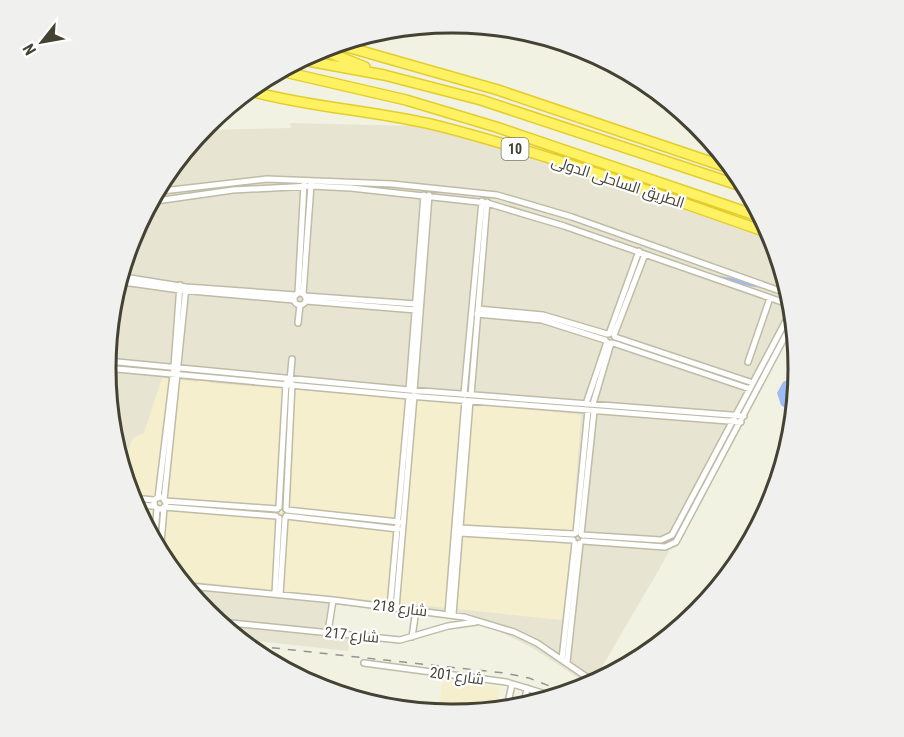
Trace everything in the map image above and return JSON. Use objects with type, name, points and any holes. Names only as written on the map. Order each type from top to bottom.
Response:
[{"type":"highway","points":[[352,48],[498,90],[718,164]]},
{"type":"highway","points":[[334,55],[384,75]]},
{"type":"highway","name":"10","points":[[316,62],[384,75],[481,100],[732,183]]},
{"type":"highway","name":"الطريق الساحلى الدولى","points":[[293,74],[406,100],[496,127],[749,213]]},
{"type":"highway","name":"الطريق الساحلى الدولى","points":[[261,93],[399,117],[457,131],[561,162],[757,229]]},
{"type":"street","points":[[168,190],[267,179],[304,183]]},
{"type":"street","points":[[298,323],[304,183]]},
{"type":"street","points":[[161,200],[304,183],[427,187],[485,194],[516,199],[573,217],[778,290]]},
{"type":"street","points":[[312,183],[484,203],[513,210],[781,302]]},
{"type":"street","points":[[300,296],[312,183]]},
{"type":"street","points":[[411,393],[427,187]]},
{"type":"street","points":[[451,614],[485,194]]},
{"type":"street","points":[[393,607],[426,196]]},
{"type":"street","points":[[468,398],[478,311],[484,203]]},
{"type":"street","points":[[565,661],[590,407],[610,339],[642,253]]},
{"type":"street","points":[[129,278],[183,288]]},
{"type":"street","points":[[128,282],[416,307]]},
{"type":"street","points":[[156,527],[176,371],[183,288]]},
{"type":"street","points":[[748,362],[770,298]]},
{"type":"street","points":[[478,311],[543,315],[750,390]]},
{"type":"street","points":[[578,538],[661,540],[672,535],[785,323]]},
{"type":"street","points":[[460,530],[665,547],[676,542],[786,335]]},
{"type":"street","points":[[610,339],[753,383]]},
{"type":"street","points":[[277,594],[292,359]]},
{"type":"street","points":[[116,362],[176,371],[411,393],[613,409],[734,422],[742,419]]},
{"type":"street","points":[[116,368],[176,371]]},
{"type":"street","points":[[613,409],[737,415],[742,419]]},
{"type":"street","points":[[456,551],[460,530],[461,493]]},
{"type":"street","points":[[144,500],[160,504]]},
{"type":"street","points":[[160,504],[161,536]]},
{"type":"street","points":[[145,505],[282,513],[400,526]]},
{"type":"street","name":"شارع 218","points":[[197,587],[451,614],[525,637],[585,676]]},
{"type":"street","points":[[328,632],[333,600]]},
{"type":"street","points":[[412,637],[416,610]]},
{"type":"street","name":"شارع 217","points":[[234,623],[400,640],[448,626],[481,622]]},
{"type":"street","name":"شارع 201","points":[[364,663],[512,684],[541,692]]},
{"type":"street","points":[[509,699],[512,684]]},
{"type":"street","points":[[526,696],[527,687]]},
{"type":"shaded area","points":[[290,123],[417,126],[525,149],[758,231],[776,282],[786,331],[660,568],[601,669],[579,678],[531,647],[496,630],[461,620],[331,604],[327,635],[350,637],[348,651],[257,641],[231,621],[200,590],[161,536],[134,476],[119,412],[116,368],[119,325],[134,261],[161,201],[186,164],[216,130],[291,128]]},
{"type":"shaded area","points":[[162,378],[198,382],[199,379],[210,380],[210,383],[463,403],[581,415],[569,575],[562,620],[193,582],[161,536],[134,476],[127,451],[133,438],[144,433]]},
{"type":"shaded area","points":[[443,679],[500,687],[498,701],[439,703]]},
{"type":"water","points":[[787,380],[785,408],[781,405],[777,393],[783,382]]},
{"type":"waterway","points":[[718,278],[757,285]]},
{"type":"railway","points":[[266,647],[504,673],[529,678],[554,688]]}]
